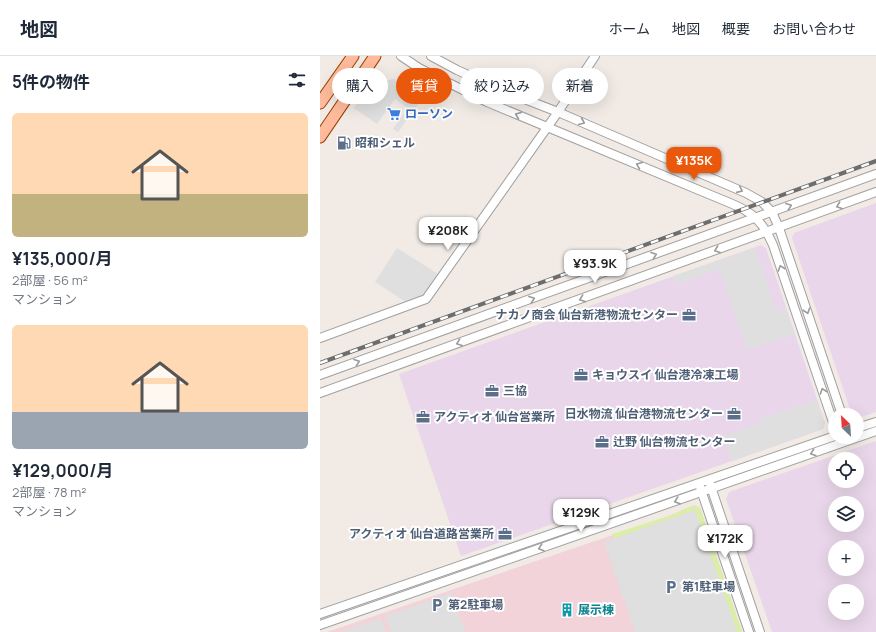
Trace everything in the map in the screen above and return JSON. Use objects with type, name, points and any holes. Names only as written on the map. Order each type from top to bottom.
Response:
[{"type":"main road","points":[[320,103],[353,56]]},
{"type":"main road","points":[[320,137],[375,56]]},
{"type":"street","points":[[401,56],[419,68],[452,86],[487,102],[744,209],[756,218],[767,232],[773,245],[828,408]]},
{"type":"street","points":[[432,56],[457,70],[500,90],[558,112],[746,193],[762,202],[772,212],[779,228],[840,408]]},
{"type":"street","points":[[320,338],[426,299],[558,112],[595,56]]},
{"type":"street","points":[[320,375],[876,174]]},
{"type":"street","points":[[320,393],[876,192]]},
{"type":"street","points":[[864,426],[876,422]]},
{"type":"street","points":[[864,434],[876,431]]},
{"type":"street","points":[[320,614],[828,438]]},
{"type":"street","points":[[320,625],[702,492],[830,444]]},
{"type":"street","points":[[708,479],[760,632]]},
{"type":"street","points":[[699,483],[749,632]]},
{"type":"shaded area","points":[[394,79],[396,80],[396,100],[395,99],[377,124],[354,108],[357,104],[388,104],[388,80]]},
{"type":"shaded area","points":[[402,104],[418,104],[398,132],[393,129],[408,108]]},
{"type":"shaded area","points":[[876,203],[876,412],[864,416],[864,408],[850,408],[792,238],[794,233]]},
{"type":"shaded area","points":[[761,245],[766,248],[825,423],[823,429],[461,556],[399,374]]},
{"type":"shaded area","points":[[397,248],[438,274],[423,297],[406,302],[375,282]]},
{"type":"shaded area","points":[[755,248],[777,312],[786,309],[795,334],[747,350],[720,269],[676,284],[673,276]]},
{"type":"shaded area","points":[[816,400],[825,423],[823,429],[732,461],[723,436],[760,423],[760,419]]},
{"type":"shaded area","points":[[876,441],[876,632],[772,632],[726,499],[729,492],[828,458],[828,488],[864,488],[864,452],[844,452]]},
{"type":"shaded area","points":[[694,505],[700,508],[742,632],[327,632],[669,516]]},
{"type":"shaded area","name":"第1駐車場","points":[[695,510],[737,632],[635,632],[604,542]]},
{"type":"shaded area","name":"第2駐車場","points":[[451,593],[465,632],[391,632],[386,616]]},
{"type":"shaded area","points":[[381,618],[386,632],[341,632]]},
{"type":"green space","points":[[694,505],[700,508],[742,632],[737,632],[695,510],[614,539],[612,534],[669,516]]},
{"type":"railway","points":[[320,363],[876,161]]},
{"type":"place","name":"ローソン","points":[[394,114]]},
{"type":"place","name":"昭和シェル","points":[[344,143]]},
{"type":"place","name":"ナカノ商会 仙台新港物流センター","points":[[689,315]]},
{"type":"place","name":"キョウスイ 仙台港冷凍工場","points":[[581,375]]},
{"type":"place","name":"三協","points":[[492,391]]},
{"type":"place","name":"日水物流 仙台港物流センター","points":[[734,414]]},
{"type":"place","name":"アクティオ 仙台営業所","points":[[423,417]]},
{"type":"place","name":"辻野 仙台物流センター","points":[[602,442]]},
{"type":"place","name":"アクティオ 仙台道路営業所","points":[[505,534]]},
{"type":"place","name":"第1駐車場","points":[[671,587]]},
{"type":"place","name":"第2駐車場","points":[[437,605]]},
{"type":"place","name":"展示棟","points":[[567,610]]}]
